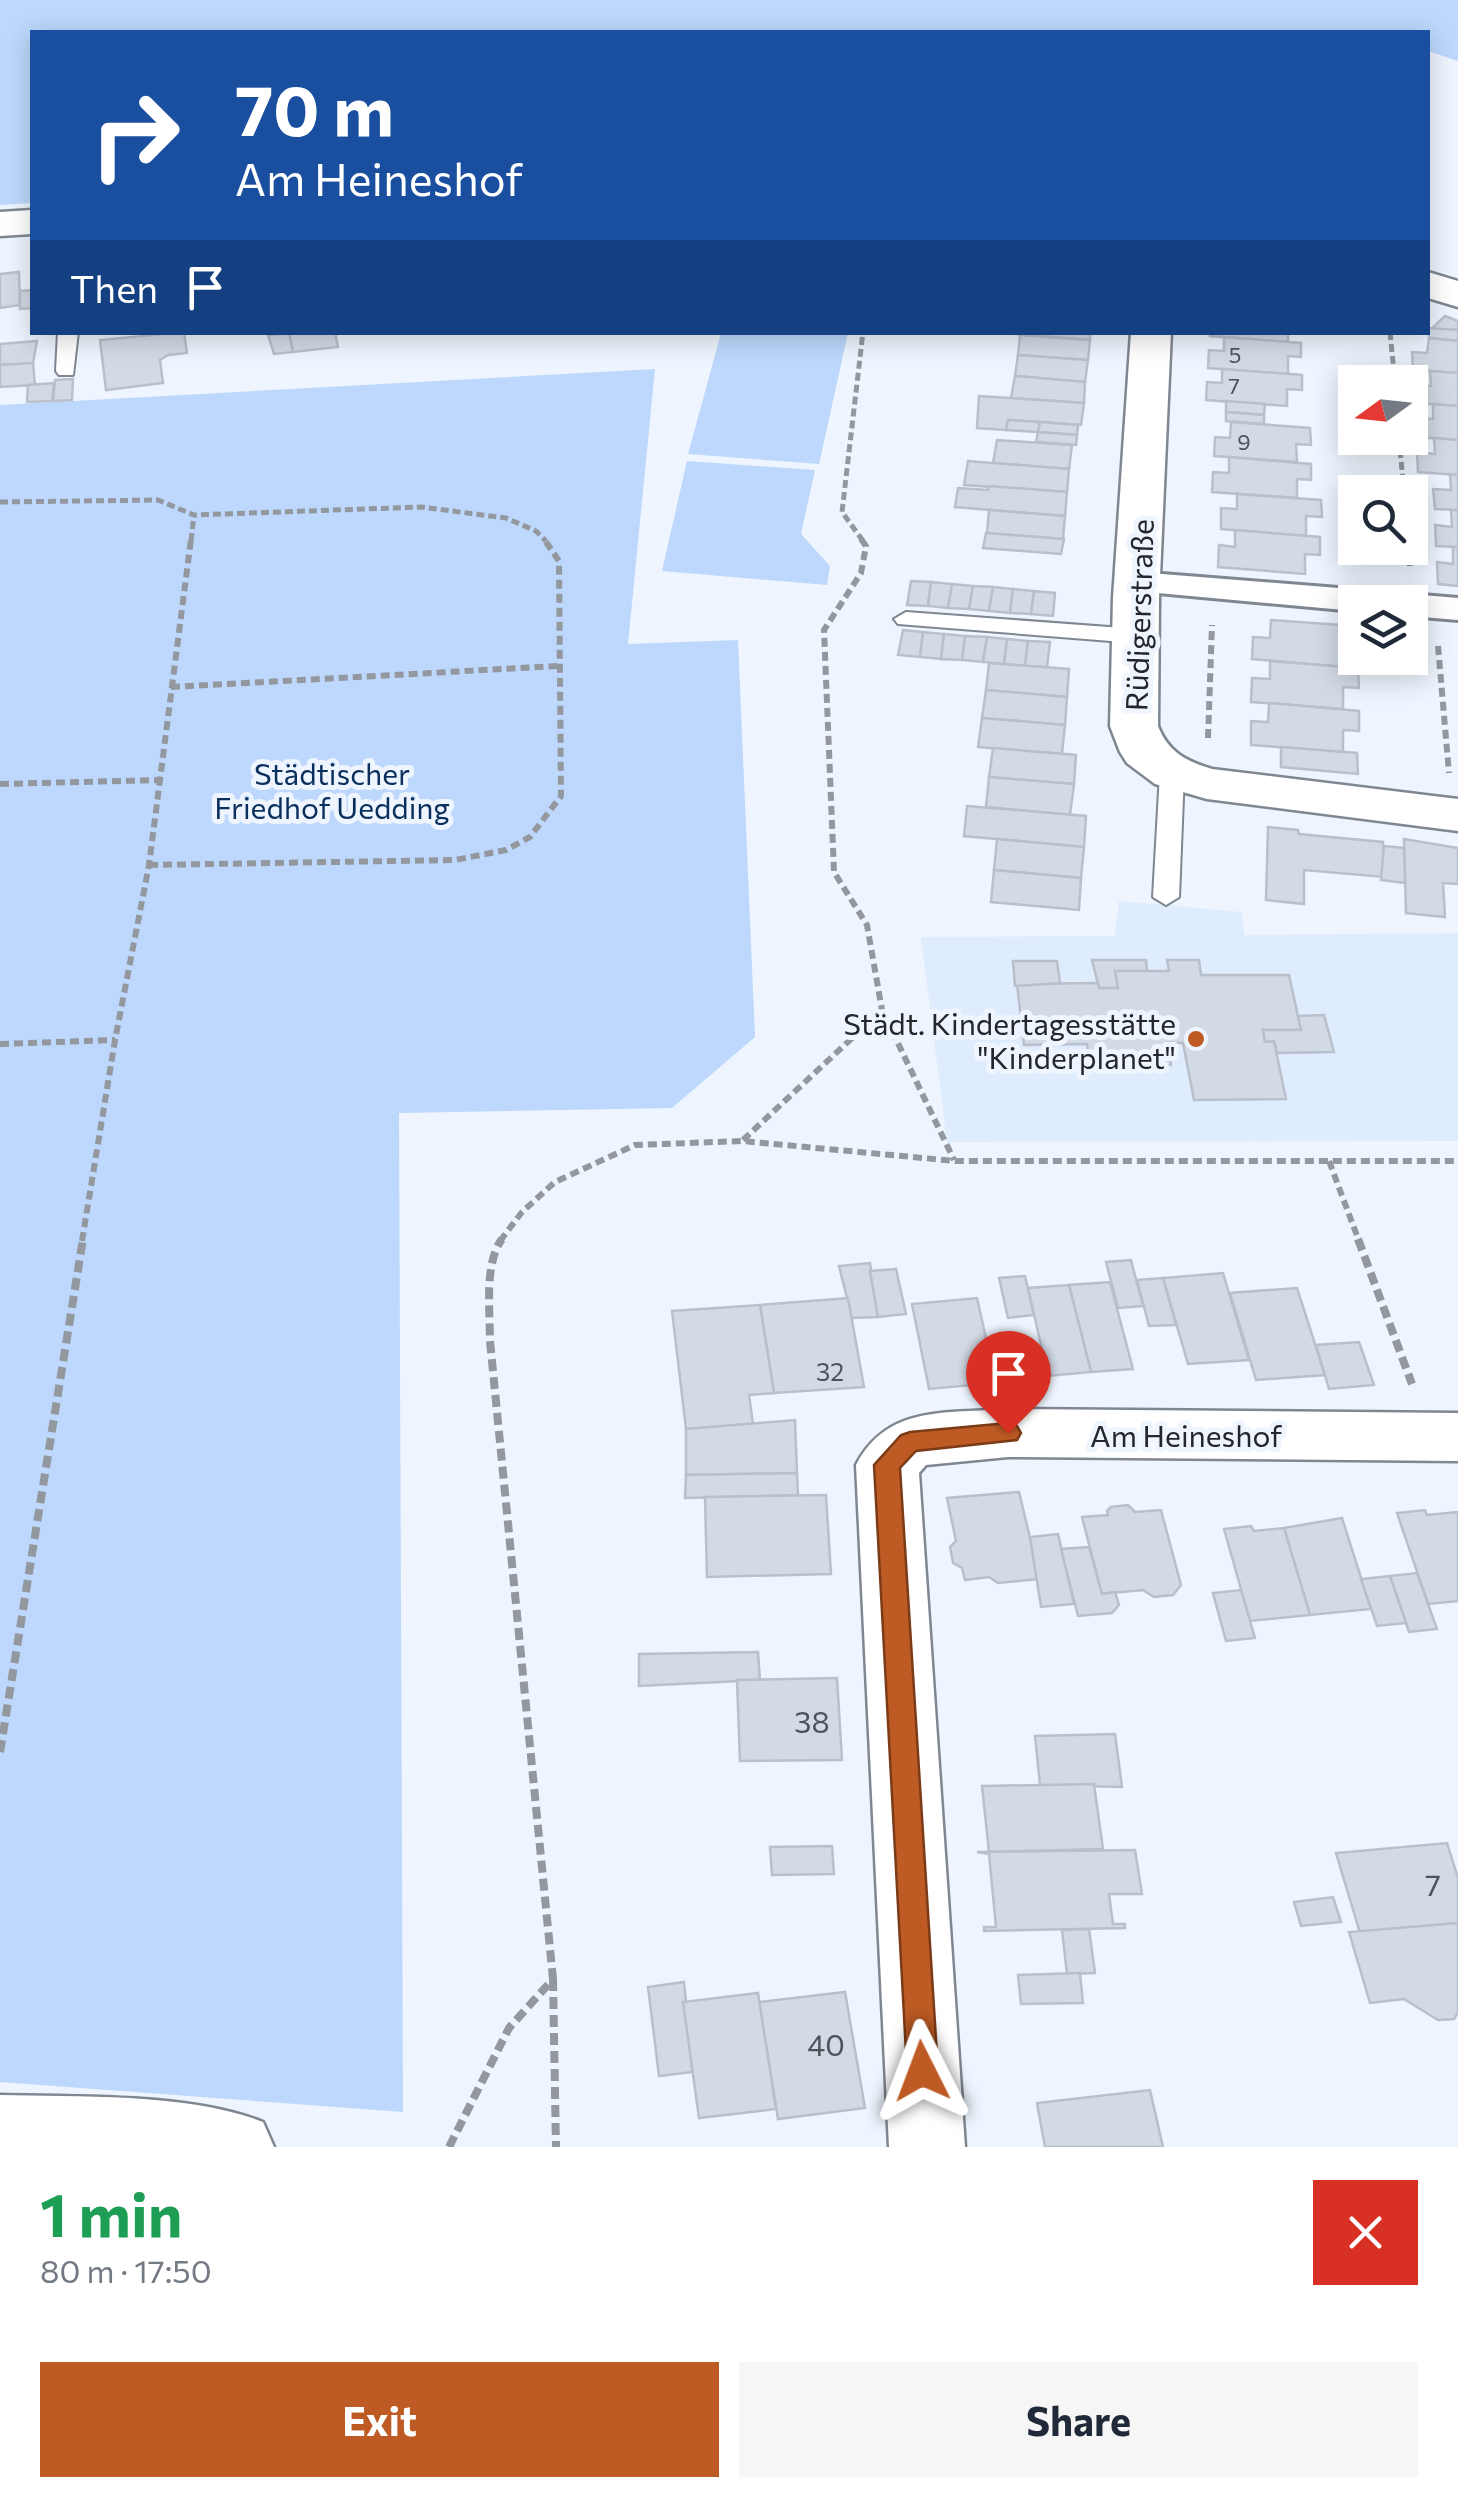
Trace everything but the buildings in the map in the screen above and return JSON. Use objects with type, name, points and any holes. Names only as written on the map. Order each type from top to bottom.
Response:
[{"type":"street","points":[[0,224],[30,222]]},
{"type":"street","points":[[1430,285],[1458,295]]},
{"type":"street","name":"Rüdigerstraße","points":[[1150,335],[1134,726],[1144,752],[1190,778]]},
{"type":"street","points":[[1138,583],[1338,599]]},
{"type":"street","points":[[1190,778],[1455,814]]},
{"type":"street","name":"Am Heineshof","points":[[927,2147],[887,1465],[910,1442],[1008,1433],[1444,1436]]},
{"type":"street","points":[[0,2132],[107,2133],[236,2147]]},
{"type":"lane","points":[[66,371],[68,335]]},
{"type":"lane","points":[[906,618],[1136,636]]},
{"type":"lane","points":[[1166,897],[1190,778]]},
{"type":"path","points":[[862,335],[842,512],[866,546],[860,573],[824,630],[834,872],[866,925],[882,1010],[955,1161]]},
{"type":"path","points":[[1390,335],[1393,365]]},
{"type":"path","points":[[0,502],[158,500],[194,515],[444,507],[498,514],[539,533],[559,561],[561,796],[545,826],[503,853],[455,860],[149,865]]},
{"type":"path","points":[[0,1752],[115,1040],[149,865],[194,515]]},
{"type":"path","points":[[1190,778],[1213,589]]},
{"type":"path","points":[[1434,607],[1455,814]]},
{"type":"path","points":[[172,687],[559,666]]},
{"type":"path","points":[[0,784],[160,780]]},
{"type":"path","points":[[742,1141],[882,1010]]},
{"type":"path","points":[[0,1044],[115,1040]]},
{"type":"path","points":[[556,2147],[552,1979],[490,1340],[490,1293],[496,1247],[522,1212],[555,1182],[635,1145],[742,1141],[955,1161],[1458,1160]]},
{"type":"path","points":[[1330,1160],[1444,1436]]},
{"type":"path","points":[[449,2147],[510,2028],[552,1979]]},
{"type":"shaded area","name":"Städt. Kindertagesstätte \"Kinderplanet\"","points":[[1119,901],[1242,912],[1244,935],[1458,933],[1458,1141],[947,1142],[921,937],[1115,936]]},
{"type":"green space","points":[[0,0],[1458,0],[1458,61],[1430,52],[1430,30],[30,30],[30,203],[0,205]]},
{"type":"green space","points":[[720,335],[848,335],[819,464],[688,454]]},
{"type":"green space","name":"Städtischer Friedhof Uedding","points":[[655,369],[628,644],[738,640],[755,1037],[672,1108],[399,1113],[403,2112],[0,2082],[0,405]]},
{"type":"green space","points":[[687,461],[815,470],[801,534],[830,566],[827,585],[662,571]]},
{"type":"place","name":"Städt. Kindertagesstätte \"Kinderplanet\"","points":[[1196,1039]]},
{"type":"route","points":[[922,2071],[887,1465],[910,1442],[1008,1433]]}]
